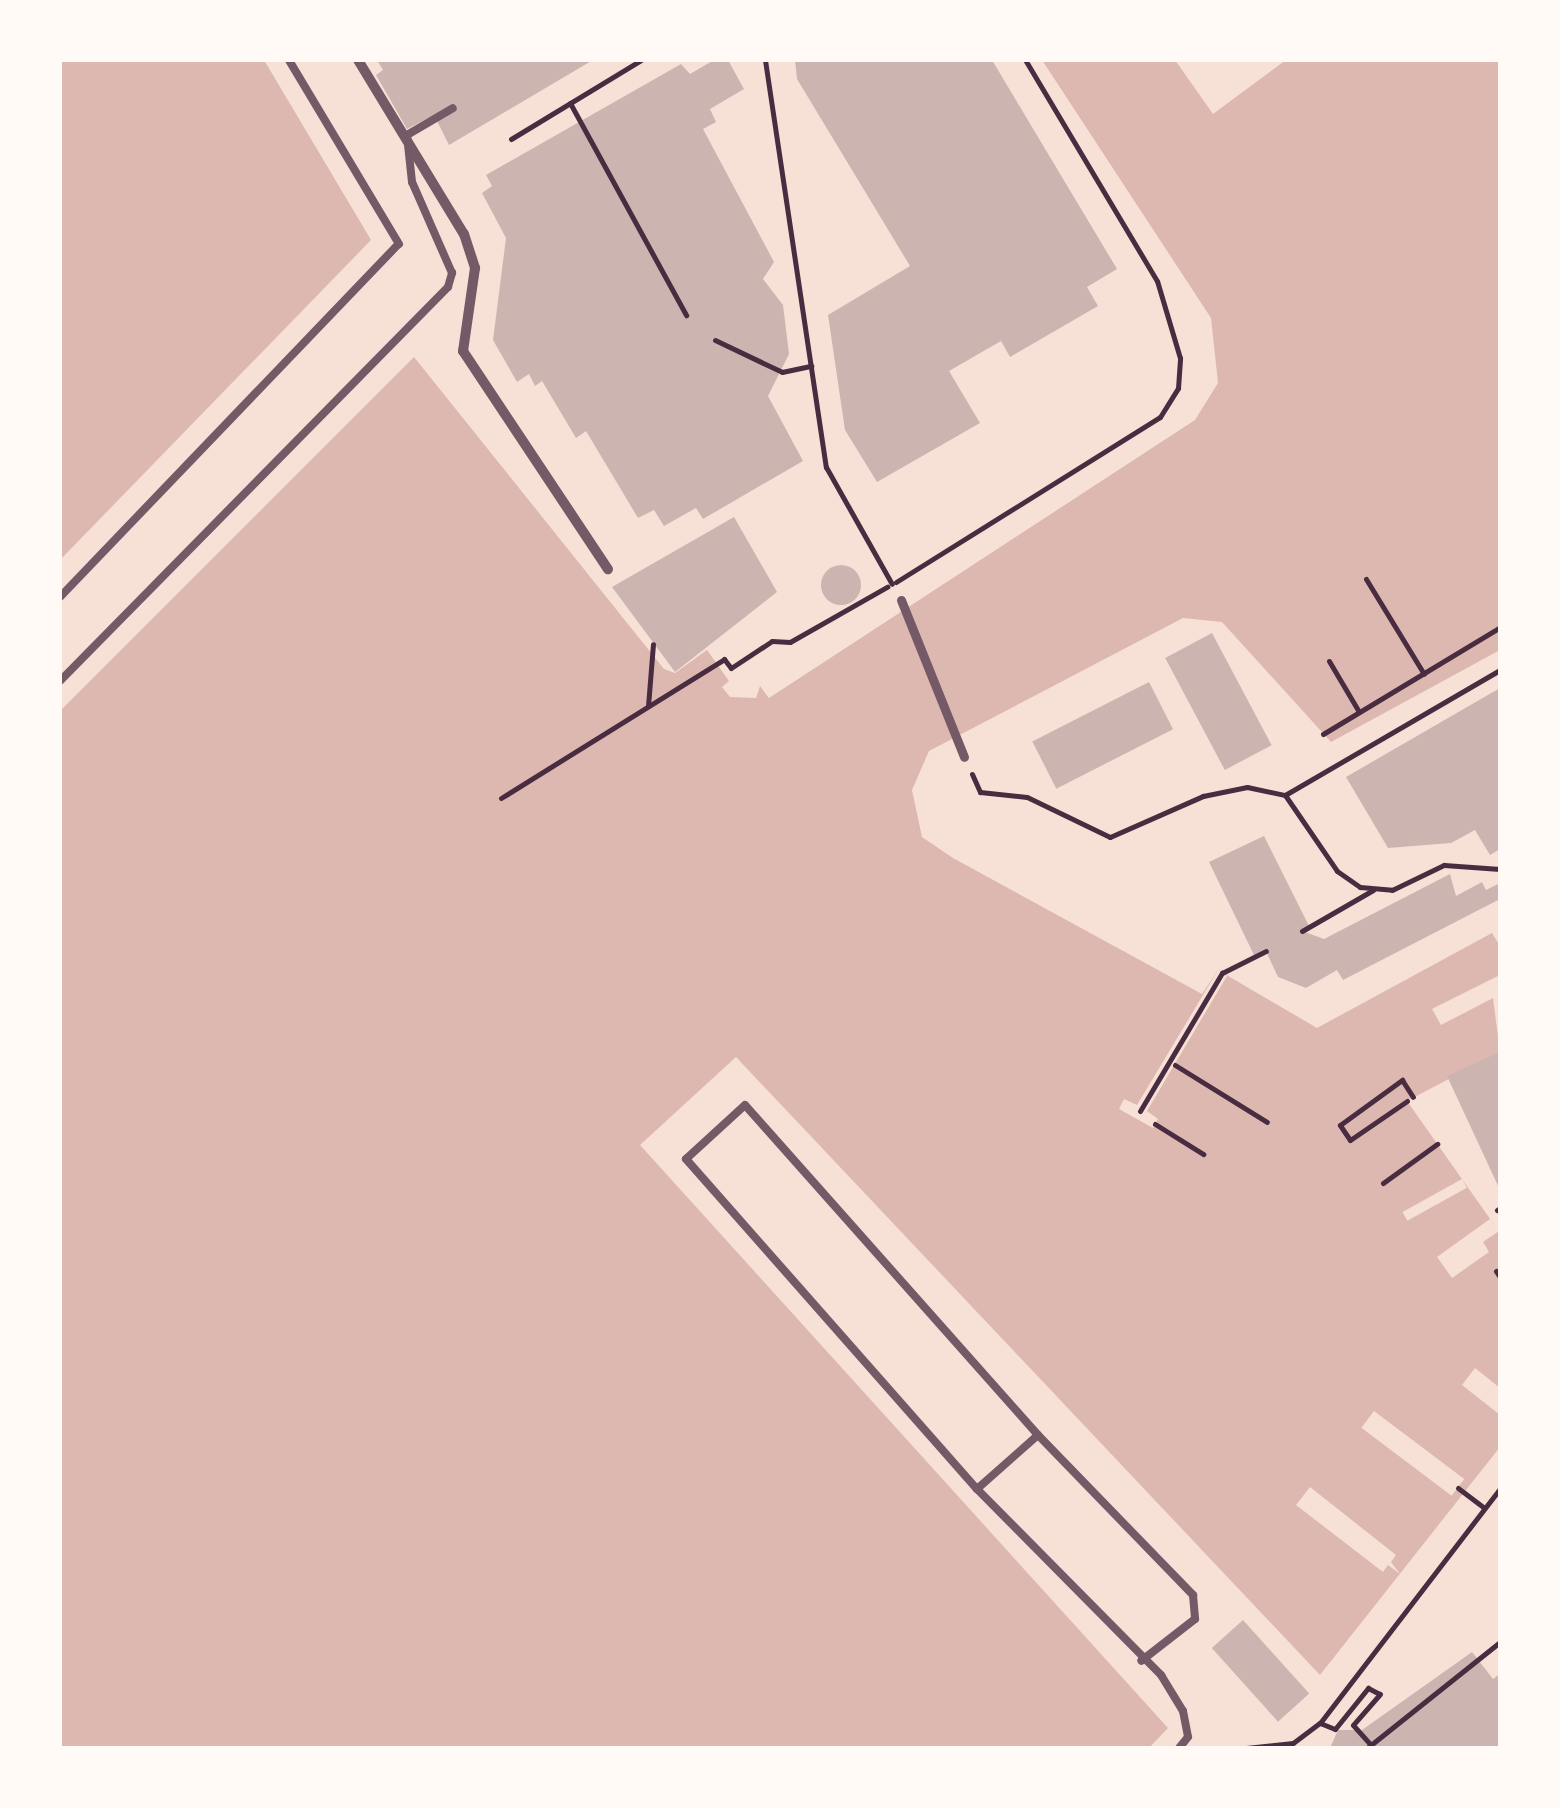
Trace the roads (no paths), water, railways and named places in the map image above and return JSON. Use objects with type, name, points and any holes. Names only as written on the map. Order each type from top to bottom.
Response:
[{"type":"street","points":[[358,60],[464,234],[475,268],[463,351],[608,568]]},
{"type":"street","points":[[901,600],[964,758]]},
{"type":"lane","points":[[60,597],[399,244],[289,60]]},
{"type":"lane","points":[[60,681],[448,287],[452,273],[412,182],[406,135],[453,108]]},
{"type":"lane","points":[[1141,1661],[1194,1618],[1192,1595],[1038,1434],[745,1106],[686,1159],[977,1489],[1141,1661],[1178,1698],[1188,1737],[1178,1748]]},
{"type":"lane","points":[[977,1489],[1038,1434]]}]
